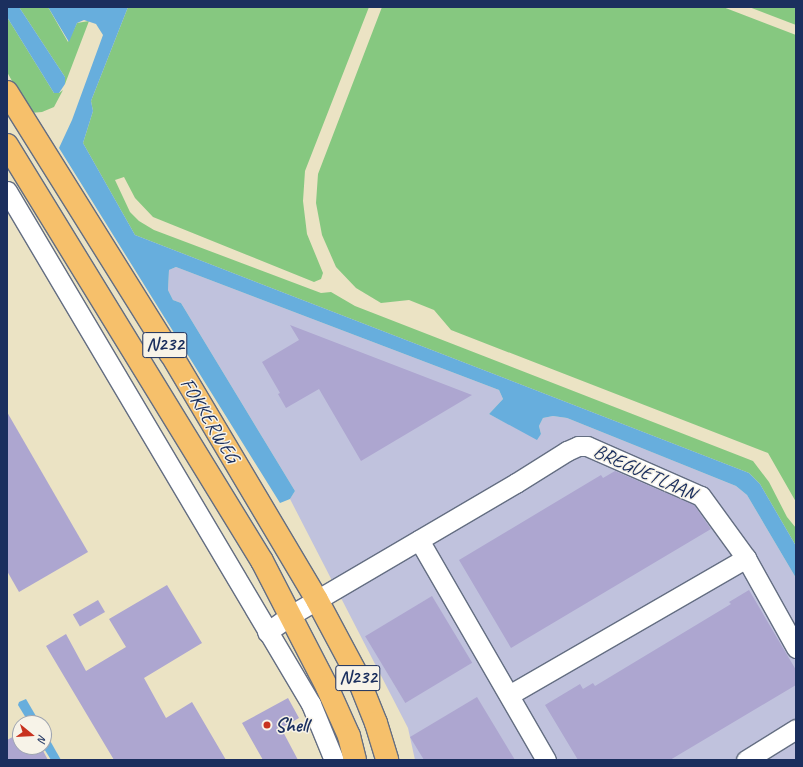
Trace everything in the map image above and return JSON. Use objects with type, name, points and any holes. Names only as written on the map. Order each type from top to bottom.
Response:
[{"type":"main road","name":"FOKKERWEG","points":[[7,92],[170,354],[317,600],[356,673],[376,723],[387,760]]},
{"type":"main road","name":"FOKKERWEG","points":[[7,146],[178,423],[291,615],[327,687],[349,736],[355,760]]},
{"type":"street","points":[[7,191],[311,704],[334,760]]},
{"type":"street","name":"BREGUETLAAN","points":[[291,615],[566,451],[578,446],[587,446],[701,496],[746,558],[796,648]]},
{"type":"street","points":[[419,540],[546,760]]},
{"type":"street","points":[[509,695],[746,558]]},
{"type":"street","points":[[267,632],[291,615]]},
{"type":"street","points":[[746,760],[796,729]]},
{"type":"shaded area","points":[[176,267],[499,390],[503,399],[489,414],[537,439],[541,434],[539,426],[543,418],[553,416],[567,418],[736,486],[747,495],[796,578],[796,760],[415,760],[408,728],[290,499],[295,491],[181,303],[173,300],[168,290],[169,270]]},
{"type":"green space","points":[[19,7],[48,7],[68,42],[77,23],[89,21],[65,84],[65,77]]},
{"type":"green space","points":[[128,7],[369,7],[305,171],[303,201],[307,234],[323,273],[321,279],[314,282],[153,217],[135,198],[124,177],[115,180],[130,212],[139,221],[154,230],[321,293],[331,292],[355,306],[753,461],[769,482],[787,517],[796,528],[796,546],[760,484],[749,473],[135,235],[83,143],[93,111],[91,101]]},
{"type":"green space","points":[[382,7],[723,7],[796,35],[796,502],[768,453],[451,330],[434,310],[409,300],[381,303],[356,288],[336,267],[322,235],[316,203],[318,174]]},
{"type":"green space","points":[[749,7],[796,7],[796,25]]},
{"type":"green space","points":[[7,17],[54,93],[59,93],[63,90],[54,107],[42,112],[30,113],[7,72]]},
{"type":"water","points":[[7,7],[19,7],[65,77],[65,84],[59,93],[54,93],[7,17]]},
{"type":"water","points":[[48,7],[128,7],[91,101],[93,111],[83,143],[135,235],[749,473],[760,484],[796,546],[796,578],[747,495],[736,486],[567,418],[553,416],[543,418],[539,426],[541,434],[537,440],[489,414],[503,399],[499,390],[176,267],[169,270],[168,290],[173,300],[181,303],[295,491],[290,499],[280,503],[59,148],[72,120],[103,35],[96,24],[84,20],[77,23],[69,42]]},
{"type":"water","points":[[26,699],[35,715],[24,715],[18,705],[19,702]]},
{"type":"water","points":[[52,744],[61,760],[51,760],[48,755],[52,755]]},
{"type":"building","points":[[290,325],[472,395],[361,461],[319,389],[286,408],[278,394],[280,393],[262,362],[299,340]]},
{"type":"building","points":[[7,412],[88,552],[19,592],[7,571]]},
{"type":"building","points":[[615,471],[694,505],[711,529],[511,648],[459,560],[601,475],[603,478]]},
{"type":"building","points":[[167,585],[202,643],[144,678],[166,718],[192,702],[226,760],[114,760],[46,646],[66,634],[86,671],[126,647],[109,619]]},
{"type":"building","points":[[749,590],[796,670],[796,685],[670,760],[578,760],[545,705],[580,684],[583,689],[593,683],[595,686],[731,604],[729,602]]},
{"type":"building","points":[[432,596],[472,663],[405,703],[365,636]]},
{"type":"building","points":[[98,600],[105,612],[80,627],[73,614]]},
{"type":"building","points":[[477,697],[515,760],[424,760],[410,737]]},
{"type":"building","points":[[288,698],[299,718],[281,728],[298,760],[263,760],[242,723]]},
{"type":"building","points":[[12,737],[12,755],[45,755],[48,760],[7,760],[7,740]]},
{"type":"place","name":"Shell","points":[[267,725]]}]
